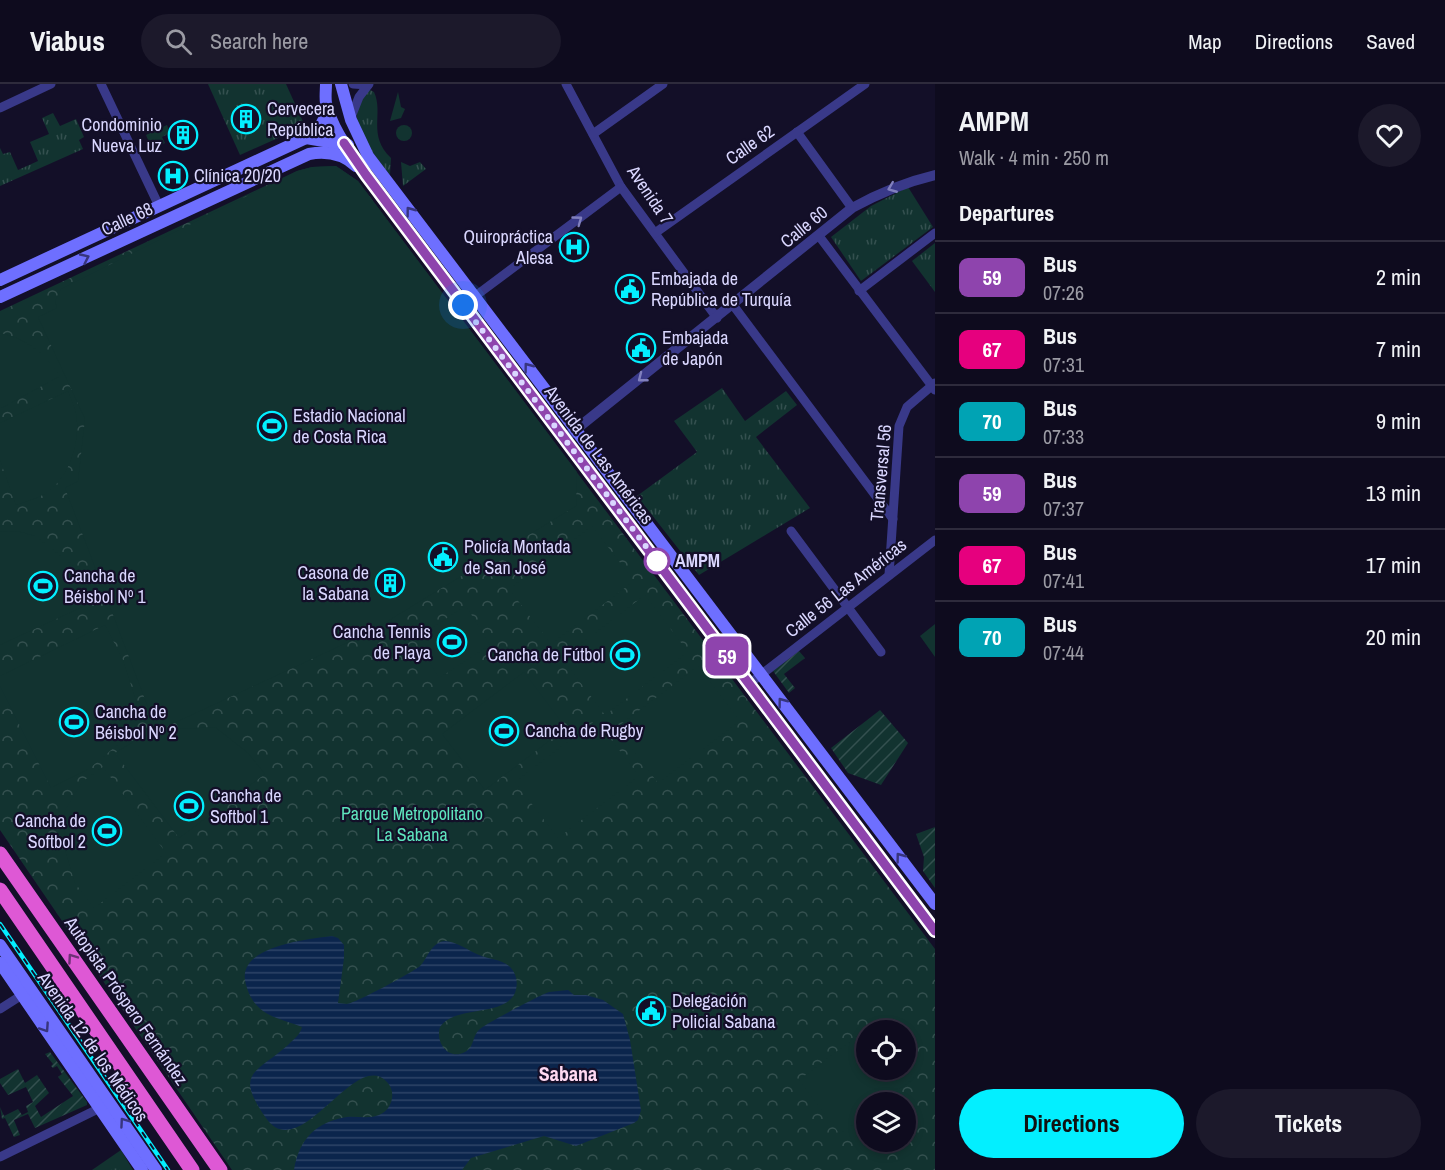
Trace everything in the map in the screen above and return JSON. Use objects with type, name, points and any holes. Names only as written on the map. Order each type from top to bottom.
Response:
[{"type":"highway","name":"Autopista Próspero Fernández","points":[[0,854],[220,1170]]},
{"type":"highway","points":[[0,890],[192,1170]]},
{"type":"highway","points":[[80,1009],[79,998],[87,996],[114,1030],[129,1040]]},
{"type":"main road","points":[[306,138],[318,130],[322,124],[326,110],[326,84]]},
{"type":"main road","points":[[342,84],[351,120],[368,156]]},
{"type":"main road","name":"Avenida de Las Américas","points":[[326,103],[344,143],[366,175],[749,684],[933,923]]},
{"type":"main road","name":"Calle 68","points":[[0,280],[306,138]]},
{"type":"main road","points":[[306,138],[344,143],[368,156]]},
{"type":"main road","name":"Calle 68","points":[[0,297],[309,154],[321,152],[336,154],[350,160],[366,175]]},
{"type":"main road","name":"Avenida de Las Américas","points":[[368,156],[935,904]]},
{"type":"main road","name":"Avenida 12 de los Médicos","points":[[0,945],[156,1170]]},
{"type":"main road","name":"Avenida 12 de los Médicos","points":[[0,963],[142,1170]]},
{"type":"street","points":[[0,108],[51,84]]},
{"type":"street","points":[[101,84],[159,206]]},
{"type":"street","points":[[353,84],[369,84]]},
{"type":"street","points":[[351,120],[355,104],[369,84]]},
{"type":"street","name":"Avenida 7","points":[[566,84],[621,187],[717,318]]},
{"type":"street","points":[[593,134],[663,84]]},
{"type":"street","name":"Calle 62","points":[[655,233],[864,84]]},
{"type":"street","points":[[797,132],[852,208]]},
{"type":"street","name":"Calle 60","points":[[564,439],[852,208],[907,182],[935,175]]},
{"type":"street","points":[[463,305],[621,187]]},
{"type":"street","points":[[859,291],[935,233]]},
{"type":"street","points":[[819,236],[934,386]]},
{"type":"street","points":[[733,305],[893,519]]},
{"type":"street","name":"Transversal 56","points":[[889,575],[899,426],[907,407],[934,386]]},
{"type":"street","points":[[791,531],[880,652]]},
{"type":"street","name":"Calle 56 Las Américas","points":[[749,684],[935,540]]},
{"type":"street","points":[[0,1009],[22,995]]},
{"type":"street","points":[[0,1157],[100,1108]]},
{"type":"green space","points":[[208,84],[286,84],[305,126],[240,155]]},
{"type":"green space","points":[[368,89],[374,92],[377,100],[378,133],[384,149],[391,158],[390,175],[367,145],[358,124],[357,113],[360,101]]},
{"type":"green space","points":[[398,92],[401,107],[405,109],[401,118],[390,121]]},
{"type":"green space","points":[[53,113],[60,126],[76,119],[84,137],[79,140],[83,149],[0,186],[0,148],[3,154],[10,152],[18,170],[38,161],[30,142],[49,134],[42,118]]},
{"type":"green space","points":[[167,125],[170,133],[162,137],[165,143],[152,149],[146,135]]},
{"type":"green space","points":[[401,125],[407,125],[412,133],[410,139],[401,141],[396,136],[396,130]]},
{"type":"green space","points":[[401,162],[410,166],[420,162],[426,169],[403,186]]},
{"type":"green space","name":"Parque Metropolitano La Sabana","points":[[336,166],[358,181],[935,949],[935,1170],[232,1170],[0,830],[0,311],[297,171],[312,167]]},
{"type":"green space","points":[[336,166],[358,181],[577,472],[576,506],[370,632],[157,731],[65,488],[78,481],[85,419],[38,317],[57,308],[55,301],[61,289],[297,171],[312,167]]},
{"type":"green space","points":[[908,187],[933,227],[861,281],[831,237],[871,206]]},
{"type":"green space","points":[[935,243],[935,292],[912,261]]},
{"type":"green space","points":[[0,333],[19,339],[34,348],[48,360],[60,376],[0,409]]},
{"type":"green space","points":[[722,388],[745,421],[786,391],[797,405],[756,437],[810,508],[699,575],[637,496],[697,452],[674,421]]},
{"type":"green space","points":[[68,391],[77,419],[76,442],[69,464],[58,483],[50,490],[16,505],[0,460],[0,423]]},
{"type":"green space","name":"Cancha de Fútbol","points":[[592,526],[634,581],[551,644],[509,589]]},
{"type":"green space","name":"Cancha de Béisbol Nº 1","points":[[17,531],[35,536],[78,569],[93,602],[0,645],[0,532]]},
{"type":"green space","name":"Cancha de Fútbol","points":[[645,595],[688,652],[605,715],[562,658]]},
{"type":"green space","name":"Cancha Tennis de Playa","points":[[466,606],[490,645],[439,678],[415,638]]},
{"type":"green space","points":[[935,624],[935,657],[920,636]]},
{"type":"green space","name":"Cancha de Béisbol Nº 2","points":[[105,625],[123,660],[137,704],[123,740],[90,768],[51,788],[0,686],[0,676]]},
{"type":"green space","points":[[799,651],[805,658],[784,674],[795,688],[789,693],[773,671]]},
{"type":"green space","points":[[698,666],[740,721],[658,783],[616,728]]},
{"type":"green space","name":"Cancha de Rugby","points":[[524,672],[566,728],[485,790],[442,734]]},
{"type":"green space","points":[[880,710],[908,743],[881,785],[848,773],[831,748]]},
{"type":"green space","points":[[596,720],[639,776],[558,838],[515,782]]},
{"type":"green space","name":"Cancha de Softbol 1","points":[[215,727],[248,753],[265,774],[179,838],[115,753],[141,737],[178,729]]},
{"type":"green space","name":"Cancha de Softbol 2","points":[[103,767],[166,853],[94,908],[75,883],[65,850],[64,812],[82,782]]},
{"type":"green space","points":[[935,827],[935,888],[923,871],[924,857],[916,834]]},
{"type":"green space","points":[[856,1037],[856,1080],[911,1080],[896,1092],[856,1092],[856,1122],[840,1134],[799,1080]]},
{"type":"green space","points":[[50,1052],[87,1105],[35,1128],[28,1114],[14,1120],[20,1135],[14,1137],[5,1118],[2,1119],[0,1107],[4,1116],[18,1109],[22,1115],[28,1112],[26,1106],[33,1102],[26,1087],[8,1095],[0,1079],[18,1069],[25,1083],[37,1075],[49,1093],[35,1106],[41,1117],[73,1096],[58,1077],[62,1074],[57,1066],[53,1068],[51,1066],[53,1064],[45,1054]]},
{"type":"green space","points":[[121,1150],[133,1170],[92,1170]]},
{"type":"water","points":[[332,936],[338,938],[344,945],[338,1003],[352,1002],[407,974],[420,966],[430,951],[440,942],[454,943],[509,966],[514,972],[517,983],[514,995],[507,1002],[456,1016],[447,1020],[440,1027],[441,1044],[453,1054],[468,1050],[477,1032],[485,1026],[549,992],[568,990],[574,995],[586,995],[603,1000],[623,1014],[630,1040],[641,1110],[638,1120],[576,1146],[544,1136],[471,1158],[462,1170],[294,1170],[300,1149],[318,1128],[336,1119],[379,1115],[388,1108],[392,1098],[391,1087],[387,1082],[374,1076],[359,1080],[311,1119],[295,1128],[280,1129],[266,1118],[251,1091],[250,1082],[253,1075],[295,1039],[302,1027],[272,1016],[256,1005],[246,984],[246,968],[253,959],[278,946]]},
{"type":"railway","points":[[0,924],[168,1170]]},
{"type":"bus line","name":"59","points":[[344,143],[935,931]]},
{"type":"place","name":"Cervecera República","points":[[246,119]]},
{"type":"place","name":"Condominio Nueva Luz","points":[[183,135]]},
{"type":"place","name":"Clínica 20/20","points":[[173,176]]},
{"type":"place","name":"Quiropráctica Alesa","points":[[574,247]]},
{"type":"place","name":"Embajada de República de Turquía","points":[[630,289]]},
{"type":"place","name":"Embajada de Japón","points":[[641,348]]},
{"type":"place","name":"Estadio Nacional de Costa Rica","points":[[272,426]]},
{"type":"place","name":"Policía Montada de San José","points":[[443,557]]},
{"type":"place","name":"AMPM","points":[[657,561]]},
{"type":"place","name":"Casona de la Sabana","points":[[390,583]]},
{"type":"place","name":"Cancha de Béisbol Nº 1","points":[[43,586]]},
{"type":"place","name":"Cancha Tennis de Playa","points":[[452,642]]},
{"type":"place","name":"Cancha de Fútbol","points":[[625,655]]},
{"type":"place","name":"Cancha de Béisbol Nº 2","points":[[74,722]]},
{"type":"place","name":"Cancha de Rugby","points":[[504,731]]},
{"type":"place","name":"Cancha de Softbol 1","points":[[189,806]]},
{"type":"place","name":"Cancha de Softbol 2","points":[[107,831]]},
{"type":"place","name":"Delegación Policial Sabana","points":[[651,1011]]},
{"type":"district","name":"Sabana","points":[[568,1074]]},
{"type":"route","points":[[463,305],[657,561]]}]
